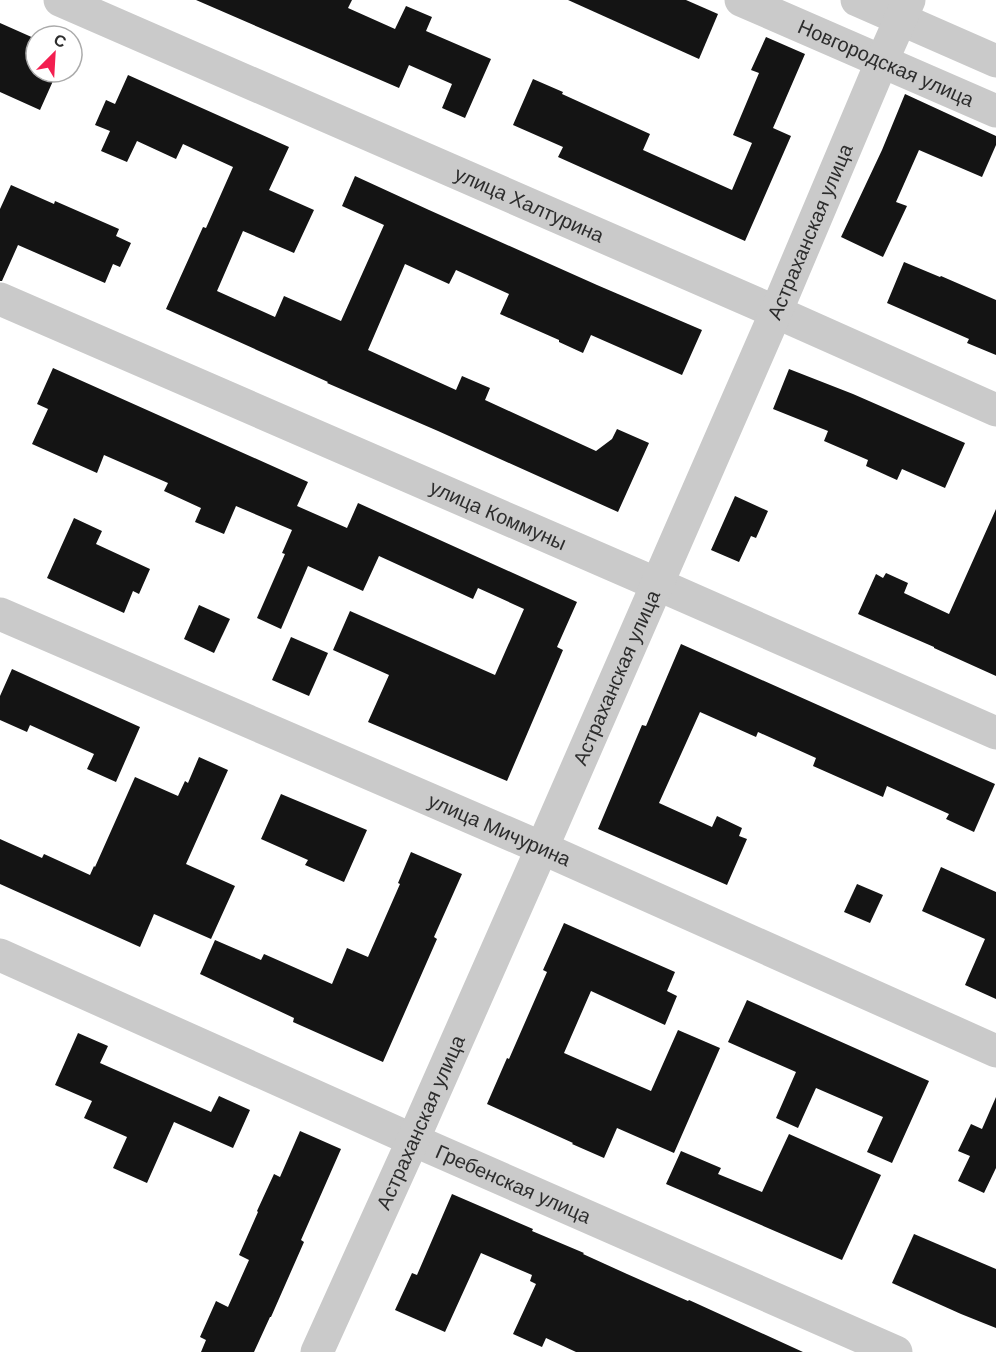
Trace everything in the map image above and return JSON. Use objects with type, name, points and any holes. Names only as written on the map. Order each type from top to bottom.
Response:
[{"type":"street","name":"улица Халтурина","points":[[60,0],[996,410]]},
{"type":"street","name":"Новгородская улица","points":[[741,0],[996,111]]},
{"type":"street","points":[[857,0],[905,10],[996,61]]},
{"type":"street","name":"Астраханская улица","points":[[317,1352],[542,848],[905,10]]},
{"type":"street","name":"улица Коммуны","points":[[0,299],[996,733]]},
{"type":"street","name":"улица Мичурина","points":[[0,614],[542,848],[996,1052]]},
{"type":"street","name":"Гребенская улица","points":[[0,955],[413,1140],[896,1352]]},
{"type":"building","points":[[196,0],[352,0],[348,8],[395,29],[406,6],[432,17],[426,31],[491,59],[465,118],[442,108],[452,84],[409,65],[399,88]]},
{"type":"building","points":[[568,0],[686,0],[718,14],[699,59]]},
{"type":"building","points":[[0,23],[24,34],[24,84],[52,84],[40,110],[0,92]]},
{"type":"building","points":[[766,37],[805,54],[773,128],[791,136],[745,241],[558,157],[563,147],[513,125],[533,79],[650,134],[643,150],[732,190],[752,143],[733,135],[759,73],[751,70]]},
{"type":"building","points":[[128,75],[289,147],[269,190],[314,210],[294,253],[243,231],[217,291],[275,317],[284,296],[341,321],[384,225],[342,206],[355,176],[702,330],[682,375],[591,335],[583,353],[500,314],[509,294],[456,270],[449,284],[405,264],[368,350],[456,390],[462,376],[490,388],[485,400],[596,451],[612,439],[617,429],[649,443],[618,512],[166,309],[233,167],[183,144],[176,159],[137,141],[127,162],[101,151],[110,131],[95,125],[106,100],[115,104]]},
{"type":"building","points":[[905,94],[996,136],[996,145],[982,177],[919,150],[896,202],[907,206],[883,257],[841,237],[882,150]]},
{"type":"building","points":[[11,185],[119,229],[116,236],[131,243],[120,267],[113,264],[105,283],[18,245],[0,281],[0,209]]},
{"type":"building","points":[[904,262],[996,300],[996,355],[967,343],[969,339],[887,303]]},
{"type":"building","points":[[53,368],[308,482],[297,506],[347,528],[358,503],[577,602],[557,647],[563,650],[507,781],[368,722],[389,675],[333,650],[350,611],[495,675],[524,609],[478,588],[473,599],[379,556],[363,591],[308,566],[281,629],[257,618],[285,554],[282,553],[292,530],[236,506],[224,534],[195,522],[201,508],[164,491],[168,483],[104,455],[97,473],[32,444],[48,409],[37,404]]},
{"type":"building","points":[[789,369],[965,443],[945,488],[902,469],[897,480],[866,466],[868,460],[824,441],[828,431],[773,409]]},
{"type":"building","points":[[735,496],[768,511],[756,538],[751,536],[739,562],[711,550]]},
{"type":"building","points":[[996,509],[996,676],[858,614],[876,574],[883,578],[886,573],[908,583],[904,593],[949,614]]},
{"type":"building","points":[[74,518],[102,531],[96,544],[150,569],[139,594],[133,591],[124,613],[47,578]]},
{"type":"building","points":[[199,605],[230,619],[214,653],[184,639]]},
{"type":"building","points":[[291,637],[328,653],[309,696],[272,680]]},
{"type":"building","points":[[681,644],[995,784],[974,832],[946,819],[949,814],[887,786],[883,797],[813,766],[816,758],[758,732],[756,737],[700,712],[659,803],[712,827],[717,816],[742,828],[739,836],[747,839],[727,885],[598,829],[642,725],[646,726]]},
{"type":"building","points":[[12,669],[140,727],[116,782],[87,769],[94,754],[30,725],[27,732],[0,720],[0,696]]},
{"type":"building","points":[[199,757],[228,770],[186,864],[235,886],[211,939],[154,914],[140,947],[0,884],[0,839],[42,858],[44,854],[90,875],[135,777],[178,796],[185,781],[188,783]]},
{"type":"building","points":[[281,794],[367,830],[344,882],[305,865],[308,860],[261,839]]},
{"type":"building","points":[[411,852],[462,874],[434,937],[437,939],[383,1062],[293,1022],[294,1018],[200,974],[215,940],[261,960],[264,954],[332,984],[347,948],[368,957],[400,884],[398,883]]},
{"type":"building","points":[[941,867],[996,892],[996,999],[965,985],[985,939],[922,911]]},
{"type":"building","points":[[857,884],[883,895],[870,923],[844,912]]},
{"type":"building","points":[[564,923],[675,972],[667,991],[677,996],[665,1025],[591,991],[564,1053],[651,1091],[678,1030],[720,1048],[674,1153],[617,1128],[604,1158],[487,1104],[547,972],[543,970]]},
{"type":"building","points":[[747,1000],[929,1081],[892,1163],[867,1152],[883,1117],[816,1088],[798,1128],[776,1118],[796,1072],[728,1042]]},
{"type":"building","points":[[78,1033],[108,1046],[100,1063],[211,1112],[219,1096],[250,1110],[233,1148],[174,1122],[147,1183],[113,1168],[127,1137],[84,1118],[92,1101],[55,1085]]},
{"type":"building","points":[[996,1097],[996,1168],[984,1193],[958,1181],[970,1156],[958,1151],[971,1124],[982,1129]]},
{"type":"building","points":[[300,1131],[341,1149],[301,1240],[304,1242],[271,1317],[254,1352],[201,1352],[206,1340],[200,1337],[216,1301],[228,1307],[249,1260],[239,1255],[257,1211],[274,1174],[280,1177]]},
{"type":"building","points":[[789,1134],[881,1175],[842,1260],[666,1184],[681,1151],[721,1168],[718,1174],[762,1192]]},
{"type":"building","points":[[452,1194],[803,1352],[576,1352],[546,1338],[542,1347],[513,1334],[536,1284],[530,1281],[532,1275],[481,1253],[445,1332],[395,1310],[412,1273],[417,1275]]},
{"type":"building","points":[[914,1234],[996,1269],[996,1328],[892,1283]]}]
